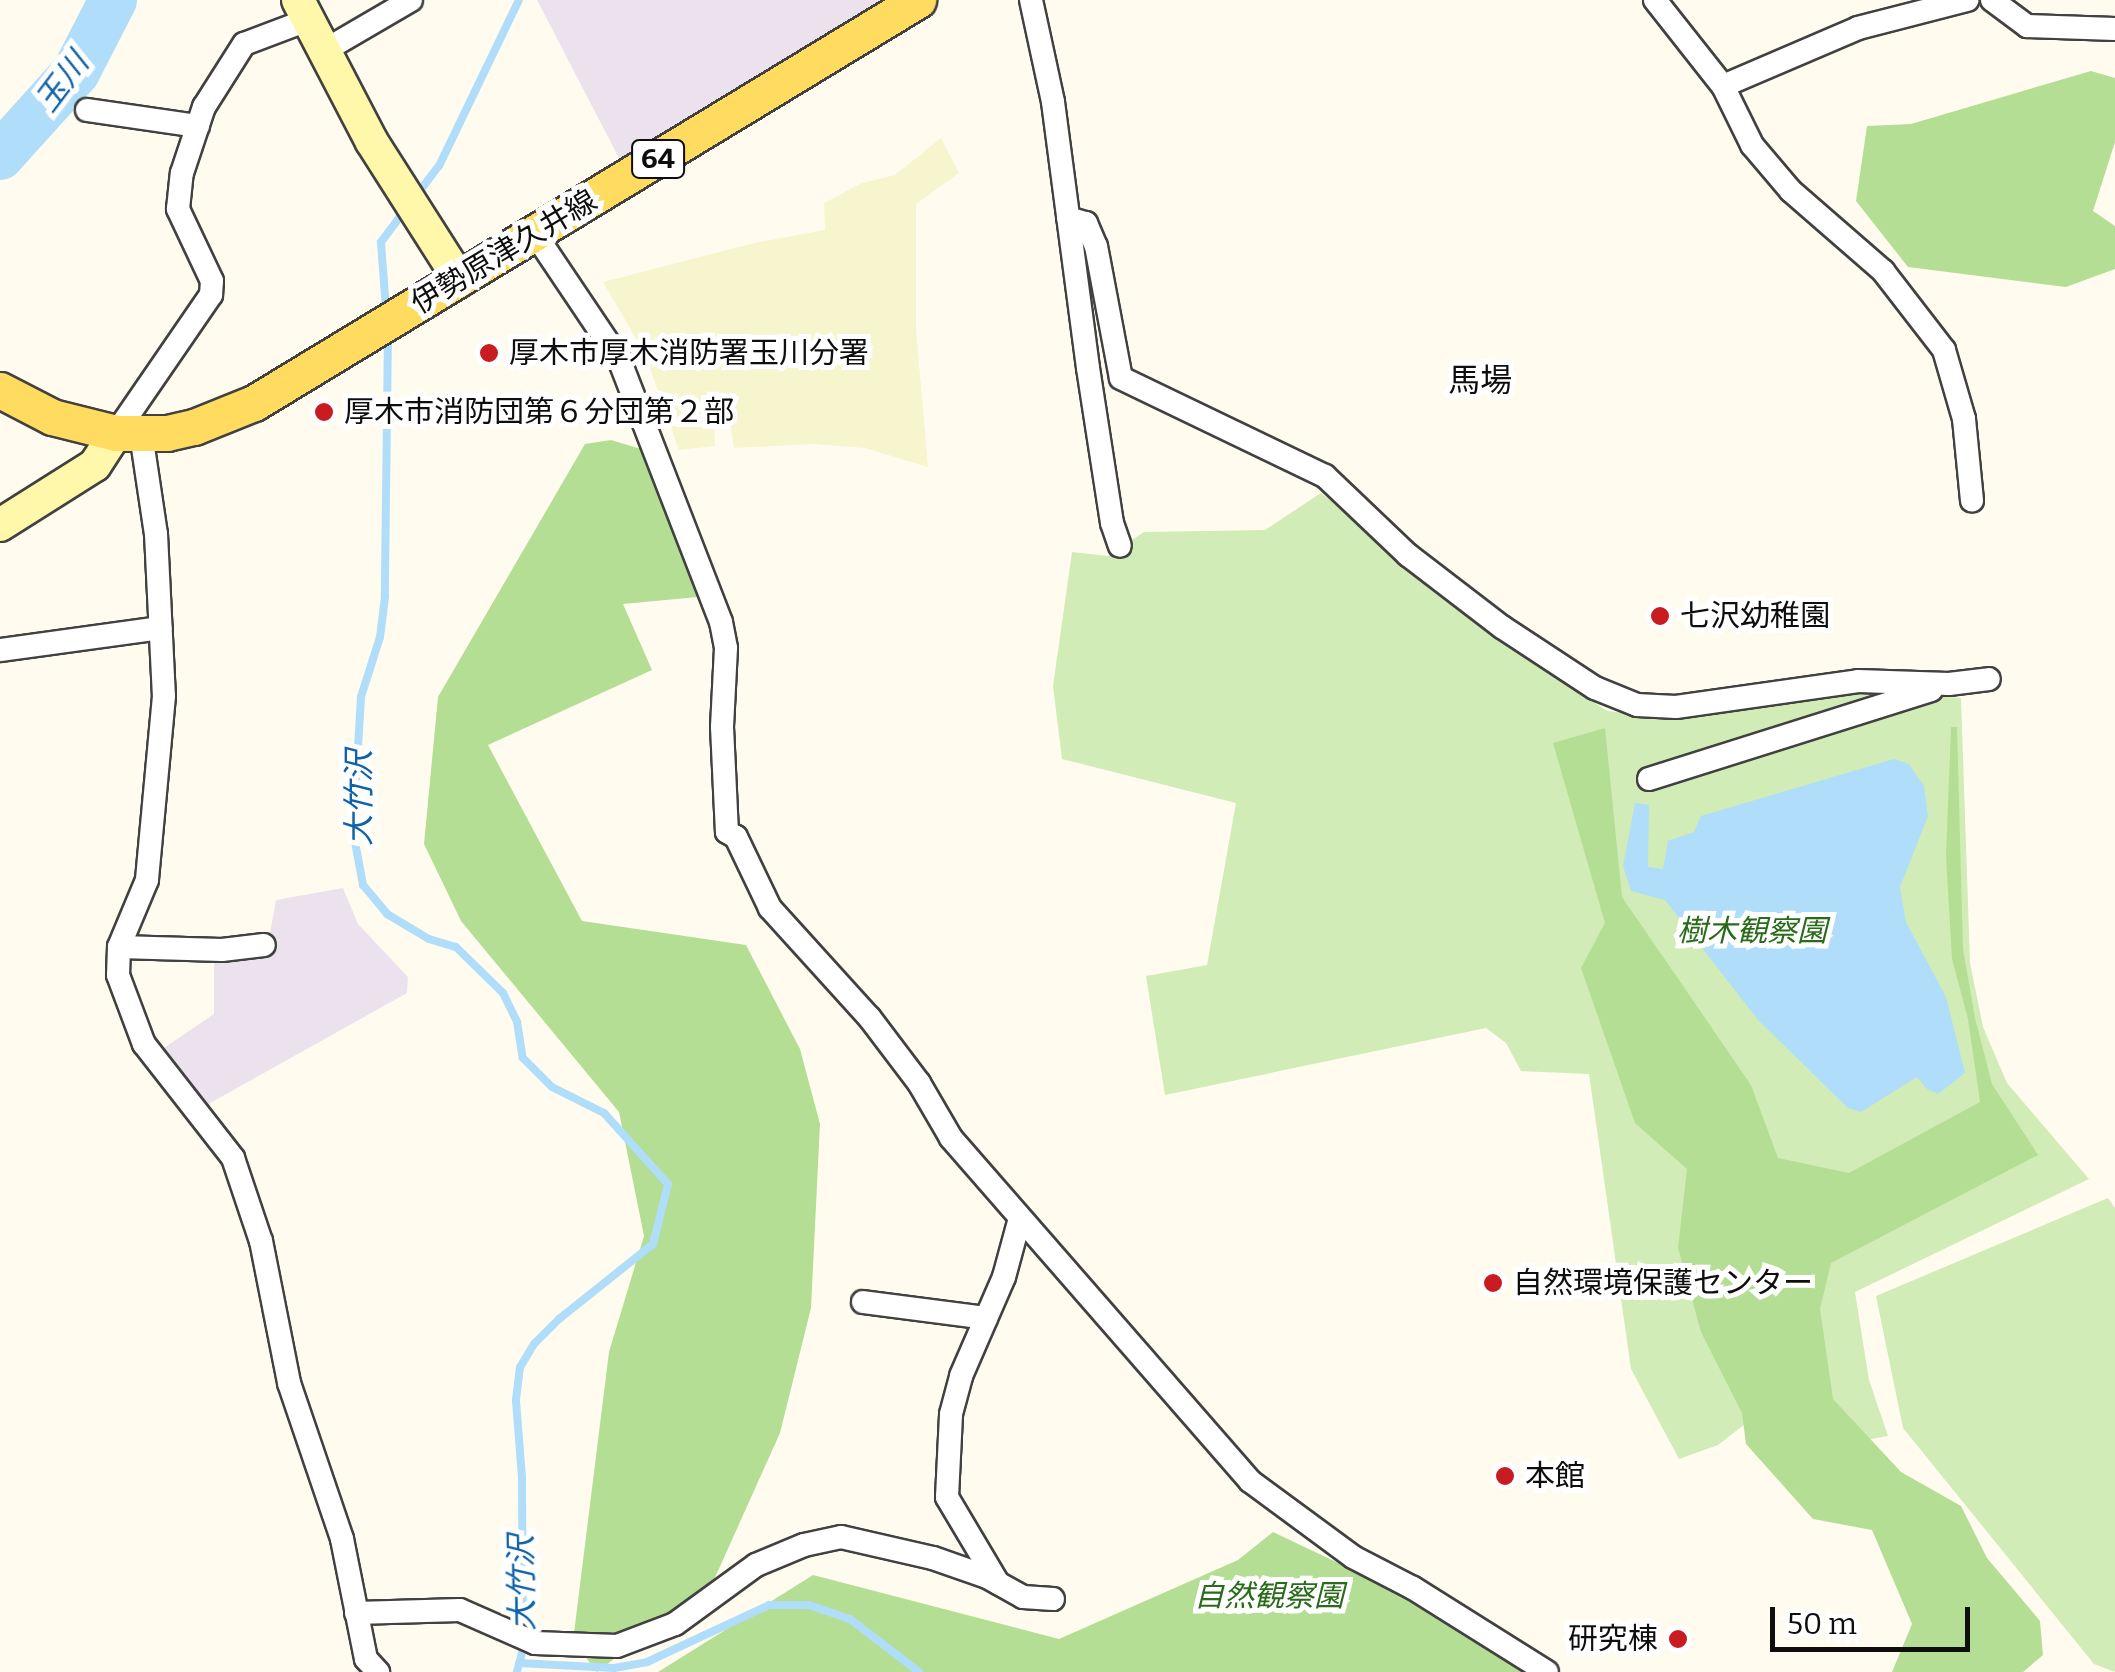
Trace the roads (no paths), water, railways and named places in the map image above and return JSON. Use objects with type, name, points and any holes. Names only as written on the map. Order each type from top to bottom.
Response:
[{"type":"main road","name":"伊勢原津久井線","points":[[128,434],[194,427],[304,377],[364,336],[918,0]]},
{"type":"main road","name":"64","points":[[0,390],[52,416],[128,434]]},
{"type":"street","points":[[322,52],[411,0]]},
{"type":"street","points":[[1031,0],[1053,102],[1112,523],[1120,546]]},
{"type":"street","points":[[1655,0],[1723,86],[1752,145],[1791,191],[1884,271],[1944,350],[1964,419],[1972,501]]},
{"type":"street","points":[[1723,86],[1858,28],[1967,0]]},
{"type":"street","points":[[1992,0],[2027,26],[2115,29]]},
{"type":"street","points":[[0,525],[95,465],[128,434],[211,296],[212,281],[178,209],[182,173],[204,106],[244,44],[302,10],[389,168],[460,280]]},
{"type":"street","points":[[87,110],[123,117],[153,116],[198,126]]},
{"type":"street","points":[[1068,218],[1086,222],[1096,246],[1121,378],[1324,476],[1408,555],[1502,627],[1595,688],[1638,705],[1676,707],[1858,681],[1948,684],[1989,679]]},
{"type":"street","points":[[535,234],[619,359],[721,622],[726,648],[722,744],[727,832],[736,837],[770,908],[869,1018],[919,1083],[951,1138],[1208,1439],[1266,1496],[1364,1564],[1413,1588],[1547,1672]]},
{"type":"street","points":[[128,434],[156,534],[164,696],[156,817],[147,880],[119,947],[118,975],[144,1044],[233,1158],[261,1241],[289,1383],[342,1539],[366,1658],[378,1672]]},
{"type":"street","points":[[0,650],[160,628]]},
{"type":"street","points":[[1649,779],[1948,684]]},
{"type":"street","points":[[119,947],[222,950],[264,945]]},
{"type":"street","points":[[998,1583],[947,1497],[950,1414],[960,1376],[1004,1277],[1020,1218]]},
{"type":"street","points":[[863,1302],[986,1318]]},
{"type":"street","points":[[356,1613],[460,1610],[535,1643],[617,1646],[675,1624],[756,1566],[804,1546],[841,1537],[933,1558],[1024,1597],[1053,1599]]},
{"type":"water","points":[[1894,759],[1909,764],[1924,786],[1928,816],[1900,887],[1906,922],[1946,997],[1965,1073],[1938,1094],[1927,1089],[1917,1077],[1861,1112],[1848,1108],[1758,1020],[1665,900],[1631,891],[1623,866],[1635,803],[1649,805],[1648,867],[1663,869],[1668,841],[1694,832],[1701,816]]},
{"type":"waterway","name":"玉川","points":[[0,156],[76,72],[113,0]]},
{"type":"waterway","name":"大竹沢","points":[[416,196],[439,166],[519,0]]},
{"type":"waterway","name":"大竹沢","points":[[386,309],[381,242],[404,211]]},
{"type":"waterway","name":"大竹沢","points":[[388,333],[385,597],[380,637],[361,697],[353,831],[363,885],[387,914],[429,939],[456,947],[503,993],[517,1022],[523,1058],[552,1087],[604,1113],[668,1184],[653,1244],[559,1319],[534,1344],[520,1367],[516,1401],[522,1478],[523,1649],[517,1672]]},
{"type":"waterway","points":[[519,1663],[614,1668],[647,1662],[769,1605],[809,1605],[850,1619],[919,1672]]},
{"type":"place","name":"厚木市厚木消防署玉川分署","points":[[489,353]]},
{"type":"place","name":"厚木市消防団第６分団第２部","points":[[324,412]]},
{"type":"place","name":"七沢幼稚園","points":[[1660,616]]},
{"type":"place","name":"自然環境保護センター","points":[[1493,1283]]},
{"type":"place","name":"本館","points":[[1505,1476]]},
{"type":"place","name":"研究棟","points":[[1678,1639]]},
{"type":"district","name":"馬場","points":[[1480,380]]},
{"type":"park label","name":"樹木観察園","points":[[1752,931]]},
{"type":"park label","name":"自然観察園","points":[[1269,1596]]}]
